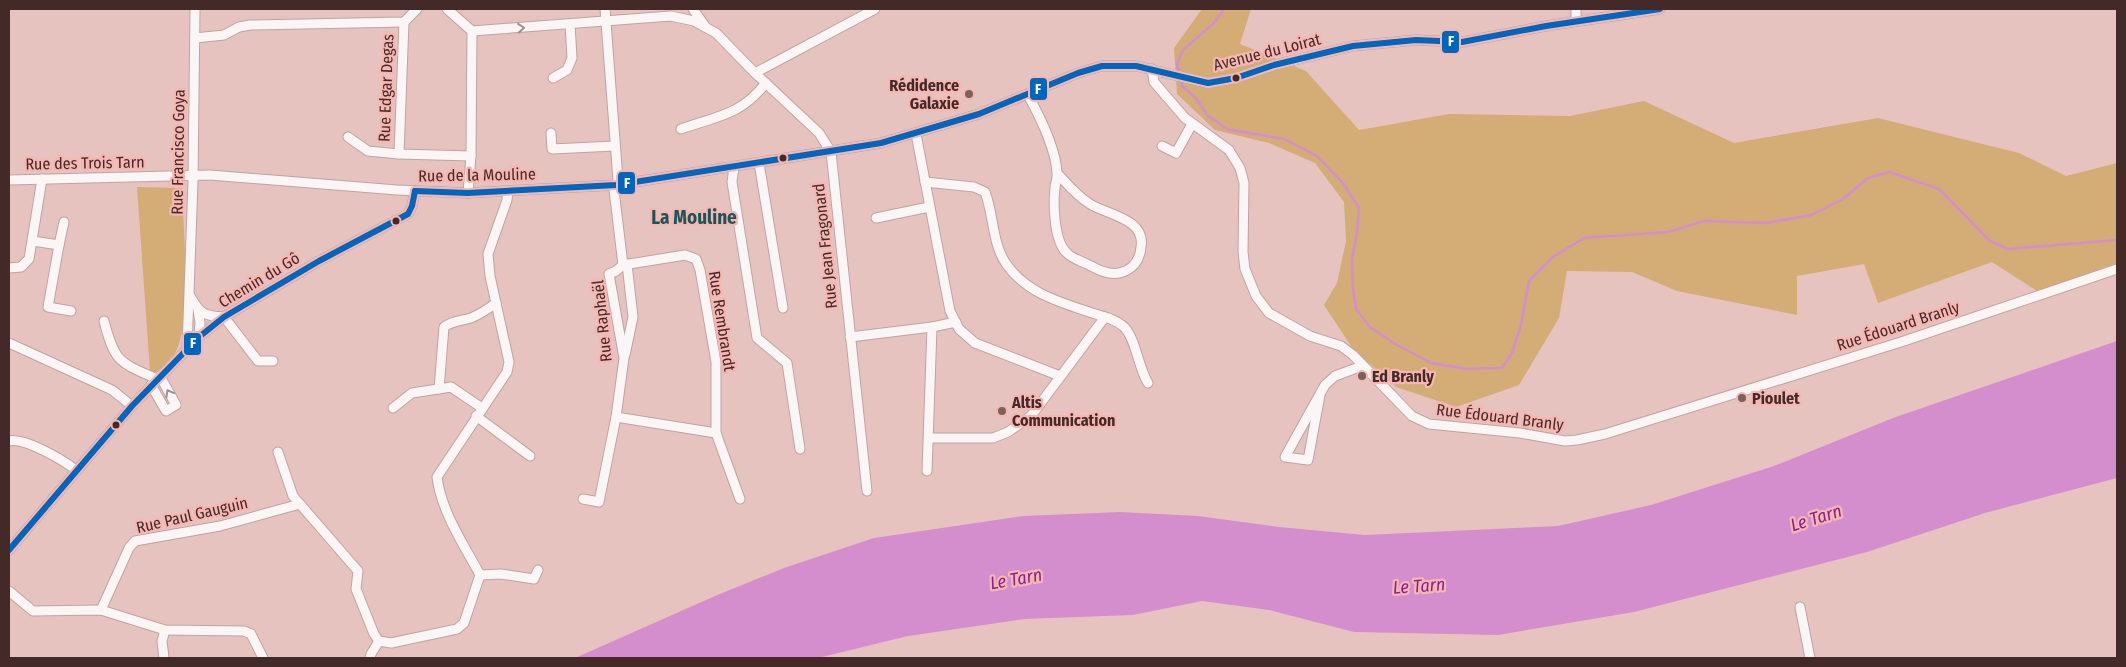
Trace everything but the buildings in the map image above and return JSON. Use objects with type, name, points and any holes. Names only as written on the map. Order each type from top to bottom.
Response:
[{"type":"street","name":"Rue Francisco Goya","points":[[187,349],[193,175],[195,9]]},
{"type":"street","points":[[195,38],[224,35],[238,27],[250,25],[404,22],[417,9]]},
{"type":"street","points":[[447,9],[472,32],[671,16],[694,21],[716,33],[754,73],[820,133],[831,152]]},
{"type":"street","name":"Rue Raphaël","points":[[583,499],[599,502],[616,417],[624,358],[609,274],[625,264],[614,193],[618,180],[605,9]]},
{"type":"street","points":[[693,9],[707,28]]},
{"type":"street","points":[[754,73],[875,9]]},
{"type":"street","points":[[1576,9],[1576,21]]},
{"type":"street","name":"Avenue du Loirat","points":[[1208,83],[1236,78],[1274,65],[1353,46],[1416,40],[1462,42],[1655,9]]},
{"type":"street","name":"Rue Edgar Degas","points":[[399,154],[404,22]]},
{"type":"street","points":[[553,78],[567,70],[572,58],[570,24]]},
{"type":"street","points":[[468,193],[472,156],[472,32]]},
{"type":"street","name":"Rue de la Mouline","points":[[193,175],[468,193],[616,185],[881,143],[978,114],[1078,73],[1107,65],[1136,66],[1208,83]]},
{"type":"street","name":"Rue Édouard Branly","points":[[1152,69],[1154,82],[1185,118],[1229,150],[1240,168],[1244,183],[1245,269],[1256,296],[1269,313],[1310,336],[1341,346],[1412,416],[1429,424],[1520,433],[1565,441],[1605,434],[1901,342],[2117,269]]},
{"type":"street","points":[[681,129],[740,108],[756,95],[766,83]]},
{"type":"street","points":[[1028,95],[1051,147],[1058,173],[1077,195],[1092,206],[1126,220],[1137,228],[1142,242],[1140,258],[1126,272],[1113,274],[1102,272],[1067,254],[1060,242],[1056,229],[1055,188],[1058,173]]},
{"type":"street","points":[[1162,146],[1176,153],[1192,124]]},
{"type":"street","points":[[551,133],[552,149],[615,146]]},
{"type":"street","points":[[916,134],[950,311],[959,328],[975,343],[1060,376]]},
{"type":"street","points":[[348,136],[368,151],[399,154],[472,156]]},
{"type":"street","name":"Rue Jean Fragonard","points":[[831,152],[867,491]]},
{"type":"street","points":[[759,163],[783,308]]},
{"type":"street","points":[[734,167],[732,182],[757,338],[787,362],[800,449]]},
{"type":"street","name":"Rue des Trois Tarn","points":[[9,180],[193,175]]},
{"type":"street","points":[[9,268],[21,267],[29,259],[42,179]]},
{"type":"street","points":[[925,182],[974,187],[985,192],[999,250],[1006,264],[1017,277],[1033,290],[1055,300],[1105,317],[1124,327],[1132,341],[1142,373],[1148,383]]},
{"type":"street","name":"Chemin du Gô","points":[[9,550],[132,406],[199,337],[224,317],[318,261],[408,214],[415,191]]},
{"type":"street","points":[[278,452],[293,496],[358,571],[356,589],[374,634],[380,641],[391,643],[457,629],[464,623],[480,575],[439,491],[437,477],[507,372],[509,362],[490,276],[488,254],[507,200],[508,191]]},
{"type":"street","points":[[876,218],[929,207]]},
{"type":"street","points":[[64,222],[48,307],[71,311]]},
{"type":"street","points":[[33,241],[59,245]]},
{"type":"street","name":"Rue Rembrandt","points":[[625,264],[685,255],[696,259],[700,270],[716,362],[716,433],[740,498]]},
{"type":"street","points":[[624,358],[633,317],[625,264]]},
{"type":"street","points":[[190,296],[198,310],[200,322],[199,337]]},
{"type":"street","points":[[439,389],[444,327],[451,322],[471,317],[487,310],[496,303]]},
{"type":"street","points":[[198,310],[208,316],[224,317],[258,360],[273,361]]},
{"type":"street","points":[[930,438],[993,438],[1008,432],[1032,416],[1105,317]]},
{"type":"street","points":[[104,321],[116,357],[126,365],[156,380]]},
{"type":"street","points":[[850,337],[932,327],[956,322]]},
{"type":"street","points":[[927,471],[930,438],[932,327]]},
{"type":"street","points":[[9,343],[112,390],[132,406]]},
{"type":"street","points":[[1320,395],[1308,460],[1285,457],[1325,385],[1335,376],[1362,366]]},
{"type":"street","points":[[393,408],[412,392],[451,387],[482,408]]},
{"type":"street","points":[[476,416],[530,456]]},
{"type":"street","points":[[616,417],[716,433]]},
{"type":"street","points":[[9,441],[15,439],[30,444],[76,470]]},
{"type":"street","name":"Rue Paul Gauguin","points":[[101,610],[129,548],[135,541],[220,526],[300,504]]},
{"type":"street","points":[[480,575],[501,574],[534,579],[538,570]]},
{"type":"street","points":[[9,591],[33,611],[101,610],[165,630],[244,631],[251,634],[263,658]]},
{"type":"street","points":[[1800,607],[1810,658]]},
{"type":"street","points":[[164,658],[162,641],[165,630]]},
{"type":"street","points":[[370,658],[380,641]]},
{"type":"shaded area","points":[[1202,9],[1251,9],[1240,44],[1306,71],[1359,130],[1449,114],[1570,116],[1644,101],[1734,143],[1878,118],[2019,153],[2066,176],[2117,163],[2117,263],[2037,291],[1992,262],[1878,303],[1864,264],[1797,276],[1797,315],[1677,291],[1632,272],[1567,271],[1559,318],[1519,385],[1456,407],[1396,387],[1353,349],[1324,305],[1337,283],[1346,241],[1344,202],[1315,163],[1269,143],[1215,130],[1177,94],[1174,48]]},
{"type":"shaded area","points":[[137,187],[182,188],[185,248],[183,321],[180,340],[175,353],[156,373],[150,371]]},
{"type":"water","name":"Le Tarn","points":[[2117,341],[2117,478],[1985,513],[1867,552],[1634,612],[1498,635],[1354,632],[1269,610],[1202,601],[1133,615],[1024,619],[908,636],[818,658],[575,658],[715,596],[784,568],[874,538],[1023,516],[1120,512],[1198,516],[1279,527],[1365,535],[1558,526],[1651,505],[1774,466],[1893,418]]},
{"type":"waterway","points":[[1179,74],[1177,63],[1183,50],[1214,23],[1224,9]]},
{"type":"waterway","points":[[1180,79],[1182,86],[1196,98],[1207,115],[1227,129],[1284,139],[1317,156],[1343,183],[1359,208],[1352,259],[1356,309],[1370,327],[1397,345],[1431,363],[1466,369],[1502,368],[1512,353],[1521,325],[1529,281],[1553,257],[1584,238],[1668,232],[1704,221],[1766,223],[1811,215],[1843,199],[1868,178],[1889,172],[1939,189],[1990,241],[2008,249],[2117,240]]},
{"type":"transit line","name":"F","points":[[415,191],[468,193],[616,185],[881,143],[979,114],[1078,73],[1102,66],[1136,66],[1208,83],[1236,78],[1274,65],[1353,46],[1416,40],[1462,42],[1546,26],[1660,9]]},
{"type":"transit line","name":"F","points":[[9,550],[132,406],[199,337],[224,317],[319,261],[408,214],[415,191]]},
{"type":"place","name":"Rédidence Galaxie","points":[[969,94]]},
{"type":"place","name":"Ed Branly","points":[[1362,376]]},
{"type":"place","name":"Pioulet","points":[[1742,398]]},
{"type":"place","name":"Altis Communication","points":[[1002,411]]},
{"type":"district","name":"La Mouline","points":[[694,217]]}]
